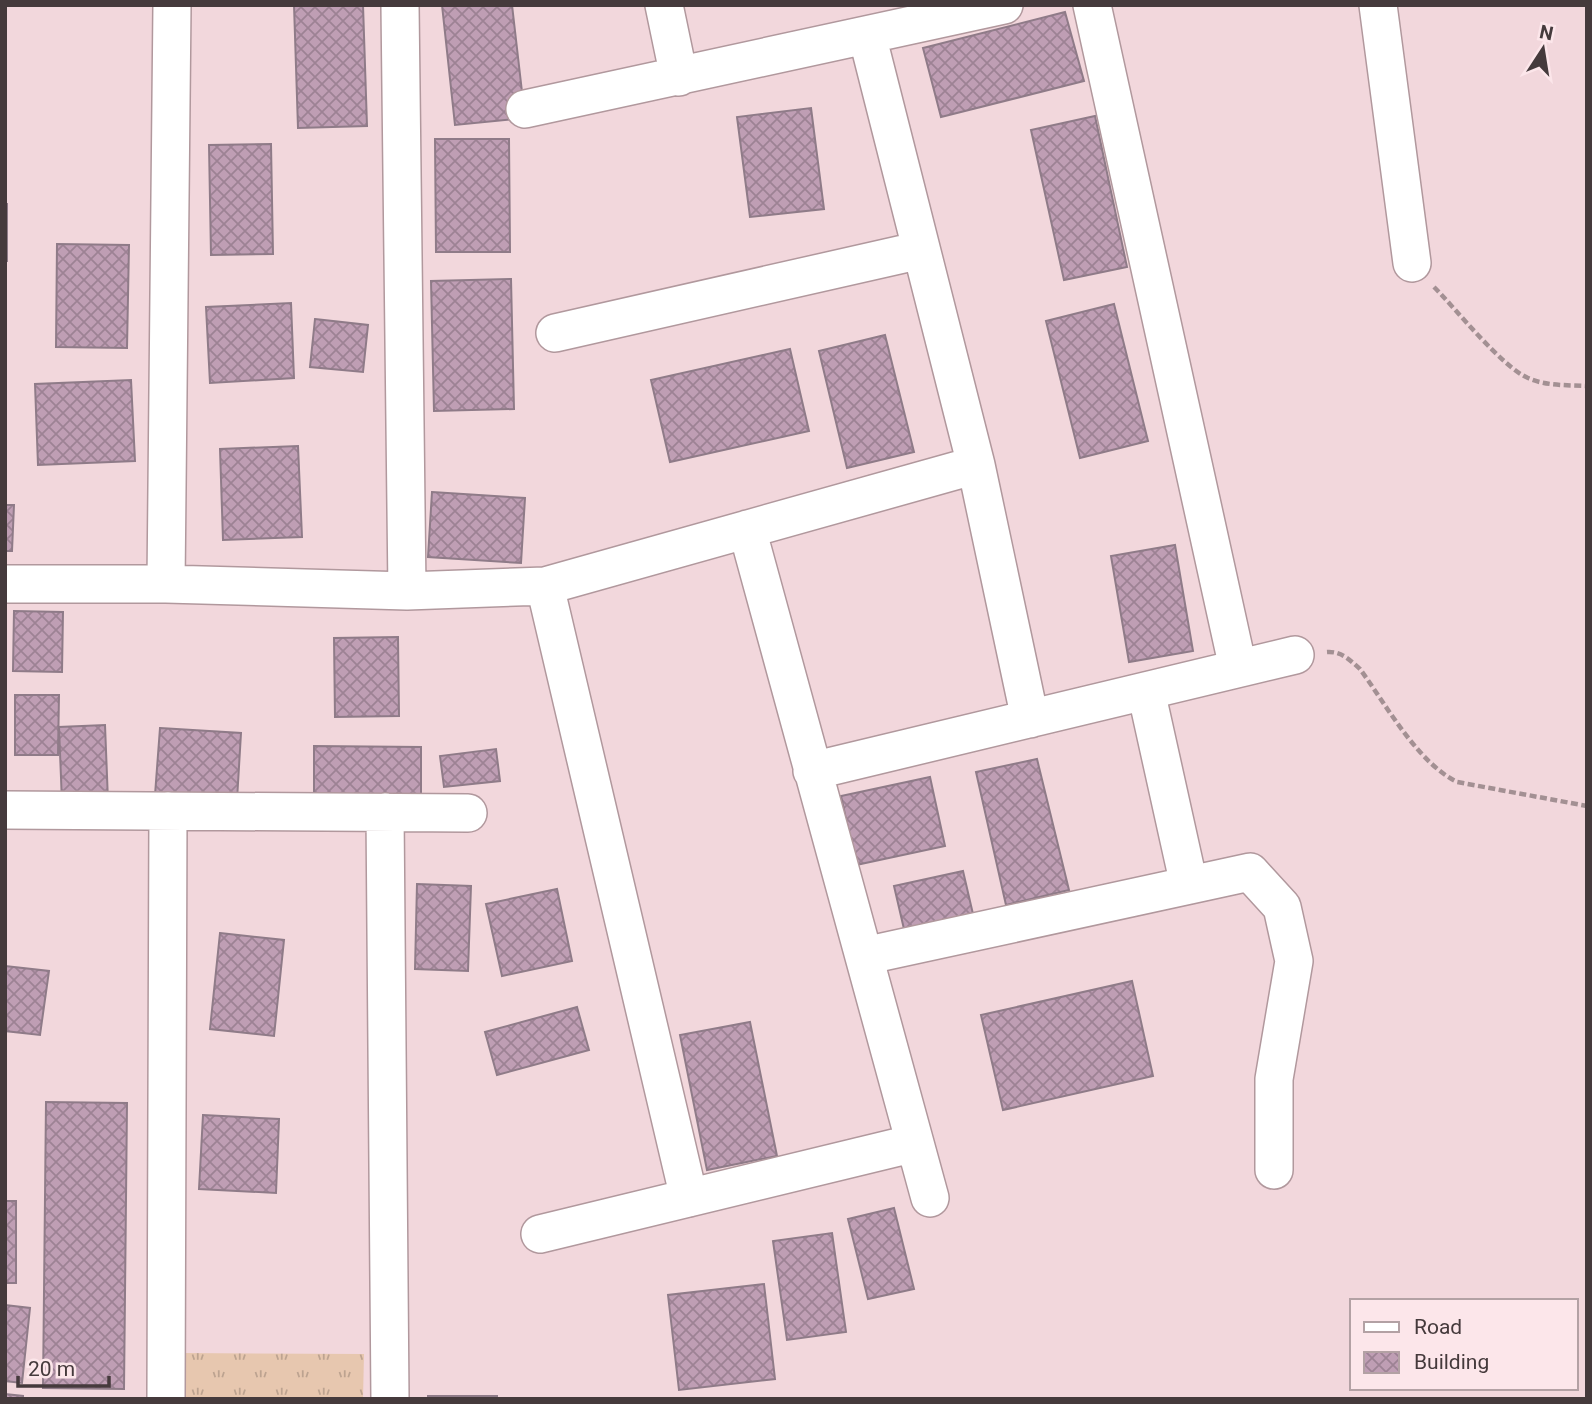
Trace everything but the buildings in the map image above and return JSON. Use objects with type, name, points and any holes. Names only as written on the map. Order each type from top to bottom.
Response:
[{"type":"street","points":[[166,584],[172,5]]},
{"type":"street","points":[[400,5],[407,591]]},
{"type":"street","points":[[664,5],[679,77]]},
{"type":"street","points":[[525,110],[1004,5]]},
{"type":"street","points":[[1092,5],[1238,668]]},
{"type":"street","points":[[1378,5],[1412,263]]},
{"type":"street","points":[[867,35],[976,465],[1030,719]]},
{"type":"street","points":[[555,333],[921,250]]},
{"type":"street","points":[[5,584],[166,584],[407,591],[545,586],[976,465]]},
{"type":"street","points":[[747,529],[930,1198]]},
{"type":"street","points":[[545,586],[689,1198]]},
{"type":"street","points":[[812,771],[1295,655]]},
{"type":"street","points":[[1146,691],[1189,885]]},
{"type":"street","points":[[5,810],[468,813]]},
{"type":"street","points":[[166,1399],[168,811]]},
{"type":"street","points":[[385,812],[390,1399]]},
{"type":"street","points":[[864,956],[1250,872],[1282,907],[1294,961],[1274,1079],[1274,1170]]},
{"type":"street","points":[[540,1234],[915,1143]]},
{"type":"path","points":[[1412,263],[1503,360],[1527,378],[1559,385],[1587,386]]},
{"type":"path","points":[[1295,655],[1333,652],[1347,656],[1360,669],[1425,760],[1441,774],[1457,782],[1587,806]]},
{"type":"green space","points":[[181,1353],[364,1354],[363,1399],[181,1399]]}]
